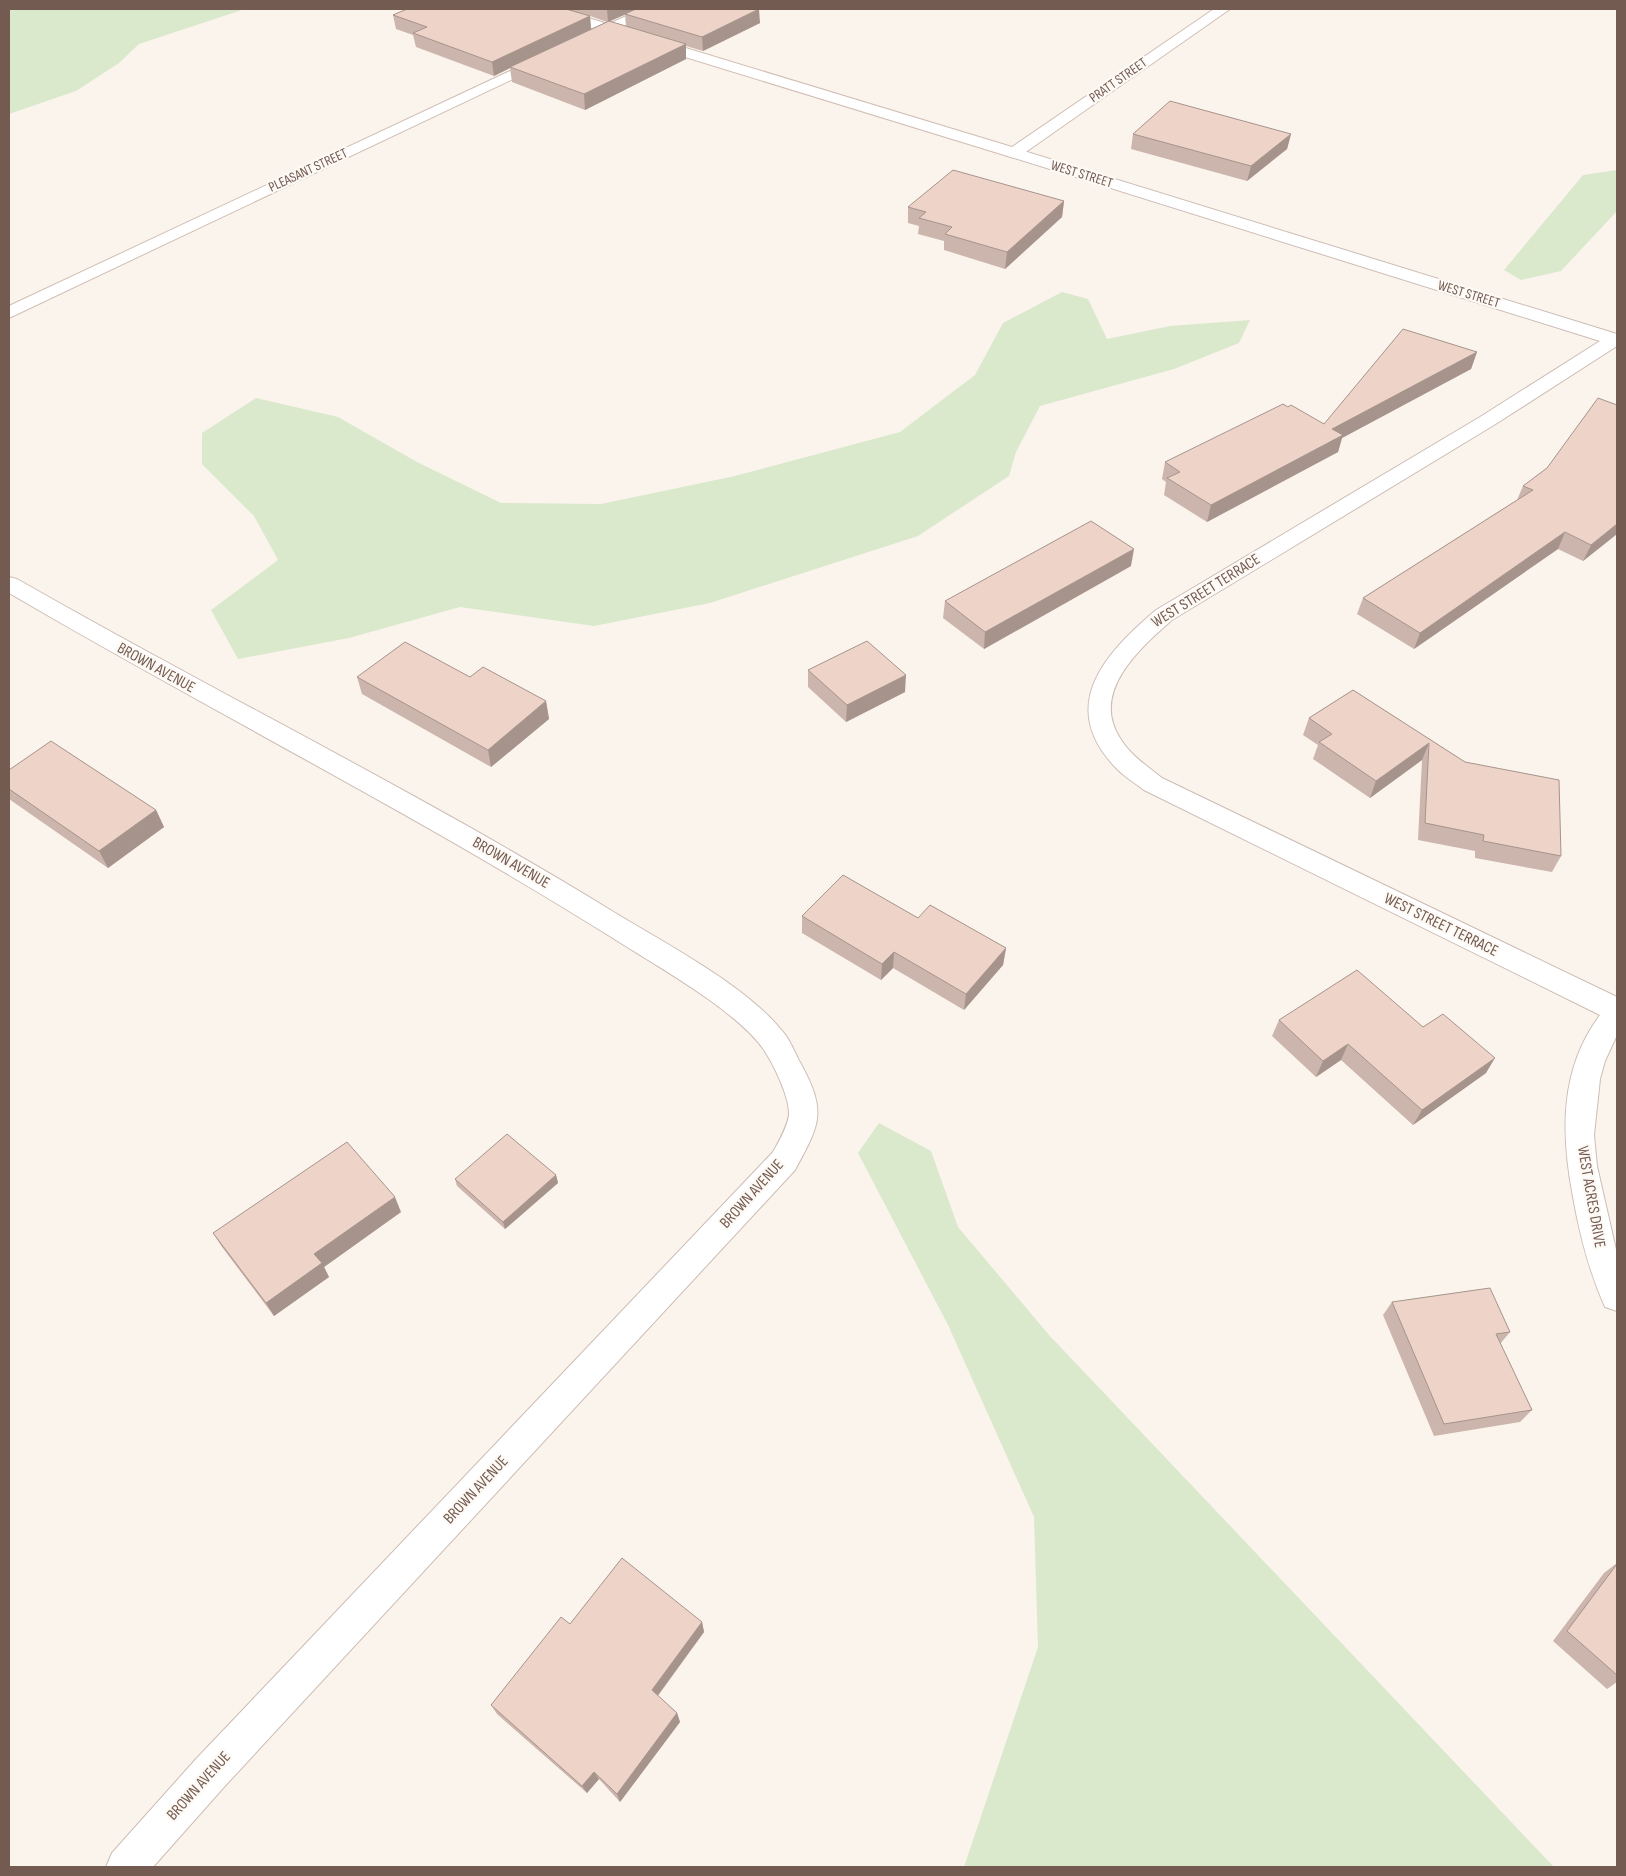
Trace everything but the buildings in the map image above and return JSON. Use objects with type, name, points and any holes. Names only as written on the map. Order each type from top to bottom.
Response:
[{"type":"street","name":"WEST STREET","points":[[546,9],[1616,339]]},
{"type":"street","points":[[591,37],[653,9]]},
{"type":"street","name":"PRATT STREET","points":[[1014,153],[1223,9]]},
{"type":"street","name":"PLEASANT STREET","points":[[9,313],[555,54]]},
{"type":"street","name":"WEST STREET TERRACE","points":[[1616,339],[1487,421],[1164,615],[1142,631],[1114,664],[1106,679],[1099,708],[1104,736],[1111,748],[1129,767],[1154,784],[1617,1012]]},
{"type":"street","name":"BROWN AVENUE","points":[[9,584],[132,655],[518,866],[693,975],[744,1011],[774,1041],[798,1086],[804,1114],[797,1138],[784,1162],[217,1765],[126,1867]]},
{"type":"street","name":"WEST ACRES DRIVE","points":[[1617,1012],[1595,1049],[1586,1077],[1580,1123],[1580,1153],[1596,1238],[1617,1296]]},
{"type":"green space","points":[[9,9],[245,9],[139,44],[119,63],[76,91],[9,114]]},
{"type":"green space","points":[[1617,170],[1617,211],[1561,271],[1521,280],[1504,270],[1583,175]]},
{"type":"green space","points":[[1062,292],[1088,299],[1107,339],[1170,326],[1250,320],[1239,343],[1174,369],[1040,406],[1016,452],[1009,476],[918,536],[710,603],[594,626],[460,607],[349,638],[238,659],[211,610],[278,560],[254,516],[202,464],[202,433],[256,398],[338,417],[417,462],[501,503],[601,504],[735,476],[900,432],[975,375],[1003,323]]},
{"type":"green space","points":[[879,1123],[931,1151],[958,1227],[1049,1335],[1554,1867],[964,1867],[1038,1647],[1034,1517],[948,1325],[858,1153]]}]
